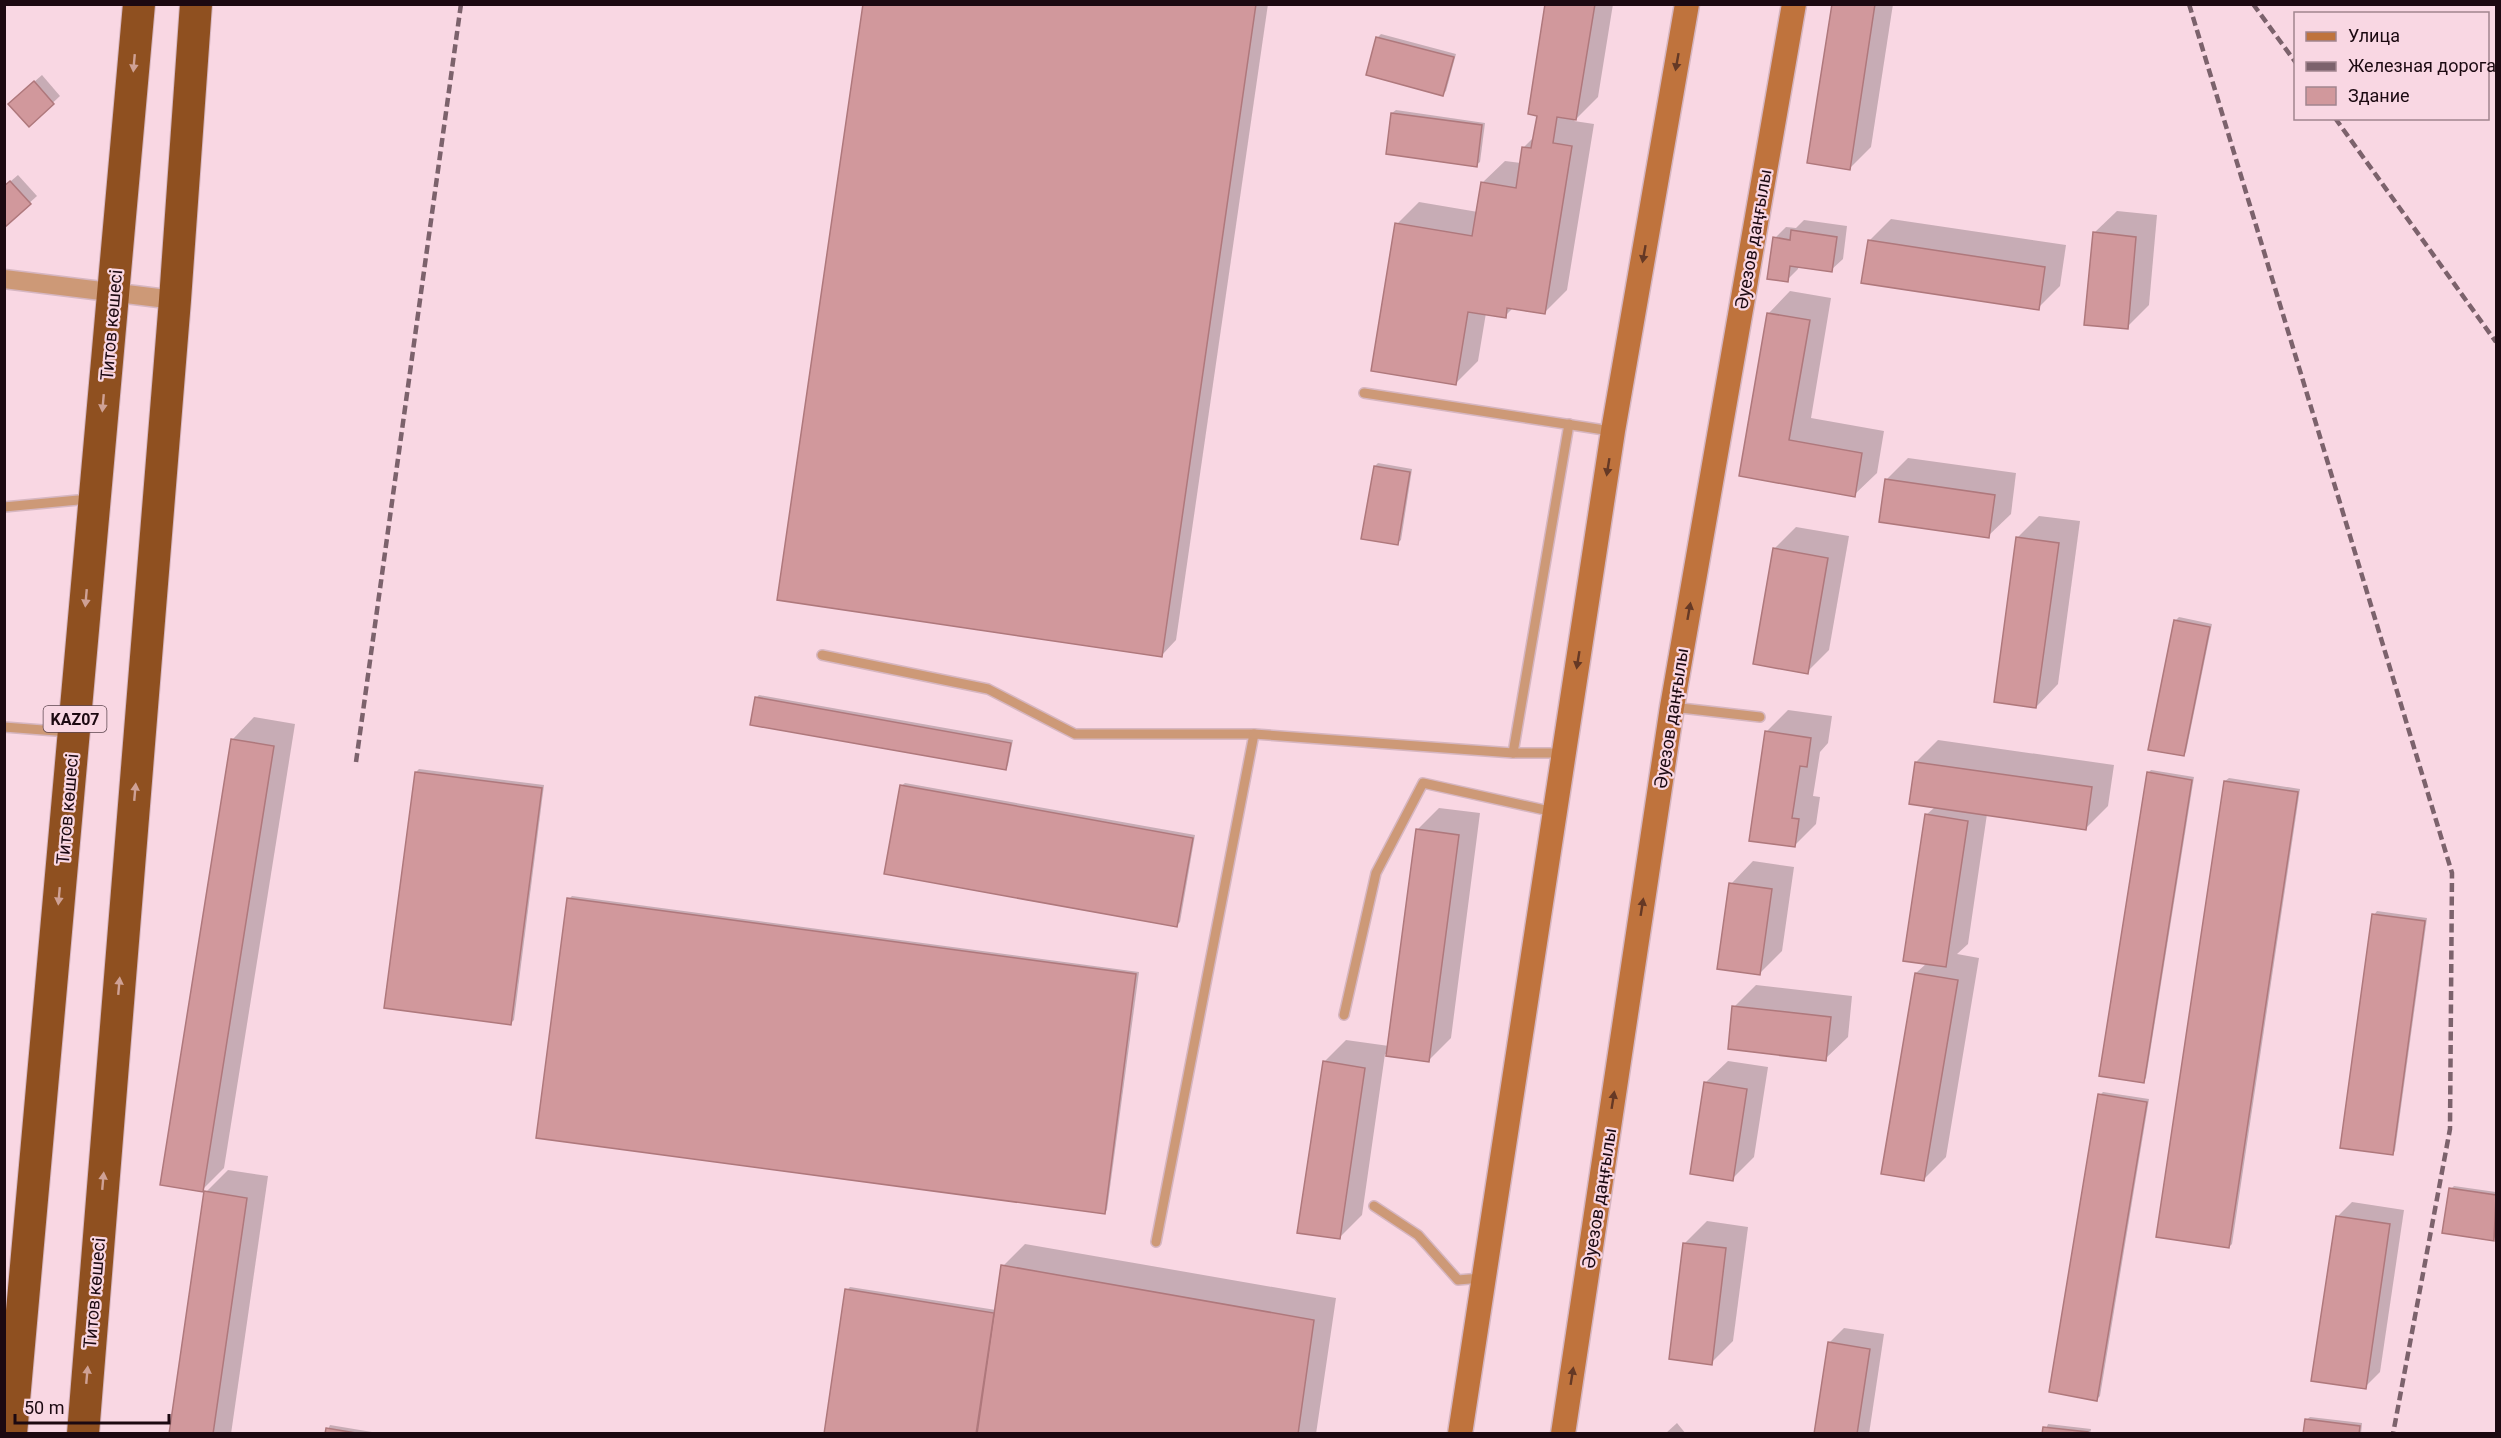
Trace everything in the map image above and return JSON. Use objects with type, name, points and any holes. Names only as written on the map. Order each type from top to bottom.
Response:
[{"type":"highway","name":"Титов көшесі","points":[[11,1434],[139,4]]},
{"type":"highway","name":"Титов көшесі","points":[[83,1434],[175,300],[196,4]]},
{"type":"main road","points":[[1460,1434],[1613,431],[1687,4]]},
{"type":"main road","name":"Әуезов даңғылы","points":[[1563,1434],[1672,707],[1794,4]]},
{"type":"street","points":[[4,279],[175,300]]},
{"type":"lane","points":[[1364,393],[1613,431]]},
{"type":"lane","points":[[1513,753],[1569,424]]},
{"type":"lane","points":[[4,507],[95,499]]},
{"type":"lane","points":[[822,654],[988,689],[1075,734],[1254,734],[1513,753],[1563,753]]},
{"type":"lane","points":[[1672,707],[1760,717]]},
{"type":"lane","points":[[4,727],[74,733]]},
{"type":"lane","points":[[1156,1242],[1254,734]]},
{"type":"lane","points":[[1344,1015],[1376,873],[1423,783],[1554,812]]},
{"type":"lane","points":[[1374,1206],[1418,1235],[1458,1280],[1484,1278]]},
{"type":"building","points":[[863,4],[1256,4],[1162,657],[777,600]]},
{"type":"building","points":[[1545,4],[1595,4],[1576,120],[1557,117],[1553,143],[1572,146],[1545,314],[1507,308],[1506,318],[1468,312],[1456,385],[1371,371],[1395,223],[1472,236],[1481,182],[1516,188],[1522,147],[1531,148],[1537,116],[1528,114]]},
{"type":"building","points":[[1832,4],[1875,4],[1850,170],[1807,163]]},
{"type":"building","points":[[1376,37],[1454,57],[1443,96],[1366,75]]},
{"type":"building","points":[[34,81],[54,104],[29,127],[8,104]]},
{"type":"building","points":[[1391,113],[1482,125],[1477,167],[1386,154]]},
{"type":"building","points":[[10,181],[31,204],[5,227],[4,186]]},
{"type":"building","points":[[1791,230],[1837,237],[1832,272],[1790,266],[1788,282],[1767,279],[1773,237],[1790,240]]},
{"type":"building","points":[[2093,232],[2136,237],[2128,329],[2084,325]]},
{"type":"building","points":[[1868,240],[2045,267],[2039,310],[1861,283]]},
{"type":"building","points":[[1767,313],[1810,320],[1789,440],[1862,453],[1855,497],[1739,476]]},
{"type":"building","points":[[1374,466],[1410,472],[1398,545],[1361,539]]},
{"type":"building","points":[[1885,479],[1995,495],[1989,538],[1879,522]]},
{"type":"building","points":[[2016,537],[2059,543],[2036,708],[1994,702]]},
{"type":"building","points":[[1773,548],[1828,558],[1808,674],[1753,664]]},
{"type":"building","points":[[2174,620],[2210,627],[2184,756],[2148,750]]},
{"type":"building","points":[[755,697],[1011,743],[1006,770],[750,725]]},
{"type":"building","points":[[1765,731],[1811,738],[1807,767],[1800,766],[1792,818],[1799,819],[1795,847],[1749,841]]},
{"type":"building","points":[[231,739],[274,746],[203,1192],[160,1185]]},
{"type":"building","points":[[1915,762],[2092,787],[2086,830],[1909,804]]},
{"type":"building","points":[[415,772],[542,788],[511,1025],[384,1008]]},
{"type":"building","points":[[2147,772],[2192,780],[2144,1083],[2099,1076]]},
{"type":"building","points":[[2224,781],[2298,792],[2229,1248],[2156,1237]]},
{"type":"building","points":[[900,785],[1193,838],[1177,927],[884,874]]},
{"type":"building","points":[[1925,814],[1968,821],[1946,967],[1903,961]]},
{"type":"building","points":[[1416,829],[1459,835],[1429,1062],[1386,1056]]},
{"type":"building","points":[[1729,883],[1772,889],[1760,975],[1717,969]]},
{"type":"building","points":[[567,898],[1136,974],[1105,1214],[536,1138]]},
{"type":"building","points":[[2372,914],[2425,921],[2393,1155],[2340,1148]]},
{"type":"building","points":[[1915,973],[1958,980],[1924,1181],[1881,1174]]},
{"type":"building","points":[[1732,1006],[1831,1017],[1826,1061],[1728,1049]]},
{"type":"building","points":[[1323,1061],[1365,1068],[1340,1239],[1297,1233]]},
{"type":"building","points":[[1704,1082],[1747,1089],[1733,1181],[1690,1174]]},
{"type":"building","points":[[2098,1094],[2147,1102],[2097,1401],[2049,1392]]},
{"type":"building","points":[[2449,1188],[2496,1195],[2494,1241],[2442,1233]]},
{"type":"building","points":[[204,1191],[247,1198],[213,1434],[169,1434]]},
{"type":"building","points":[[2336,1216],[2390,1224],[2366,1389],[2311,1381]]},
{"type":"building","points":[[1683,1243],[1726,1248],[1712,1365],[1669,1359]]},
{"type":"building","points":[[1001,1265],[1314,1320],[1298,1434],[977,1434]]},
{"type":"building","points":[[845,1289],[994,1313],[976,1434],[824,1434]]},
{"type":"building","points":[[1828,1342],[1870,1349],[1857,1434],[1814,1434]]},
{"type":"building","points":[[2305,1419],[2360,1426],[2359,1434],[2303,1434]]},
{"type":"building","points":[[2043,1427],[2088,1432],[2088,1434],[2042,1434]]},
{"type":"building","points":[[326,1428],[362,1434],[325,1434]]},
{"type":"railway","points":[[356,762],[461,4]]},
{"type":"railway","points":[[2189,4],[2452,873],[2450,1129],[2393,1434]]},
{"type":"railway","points":[[2253,4],[2294,60]]},
{"type":"railway","points":[[2336,120],[2496,342]]}]
